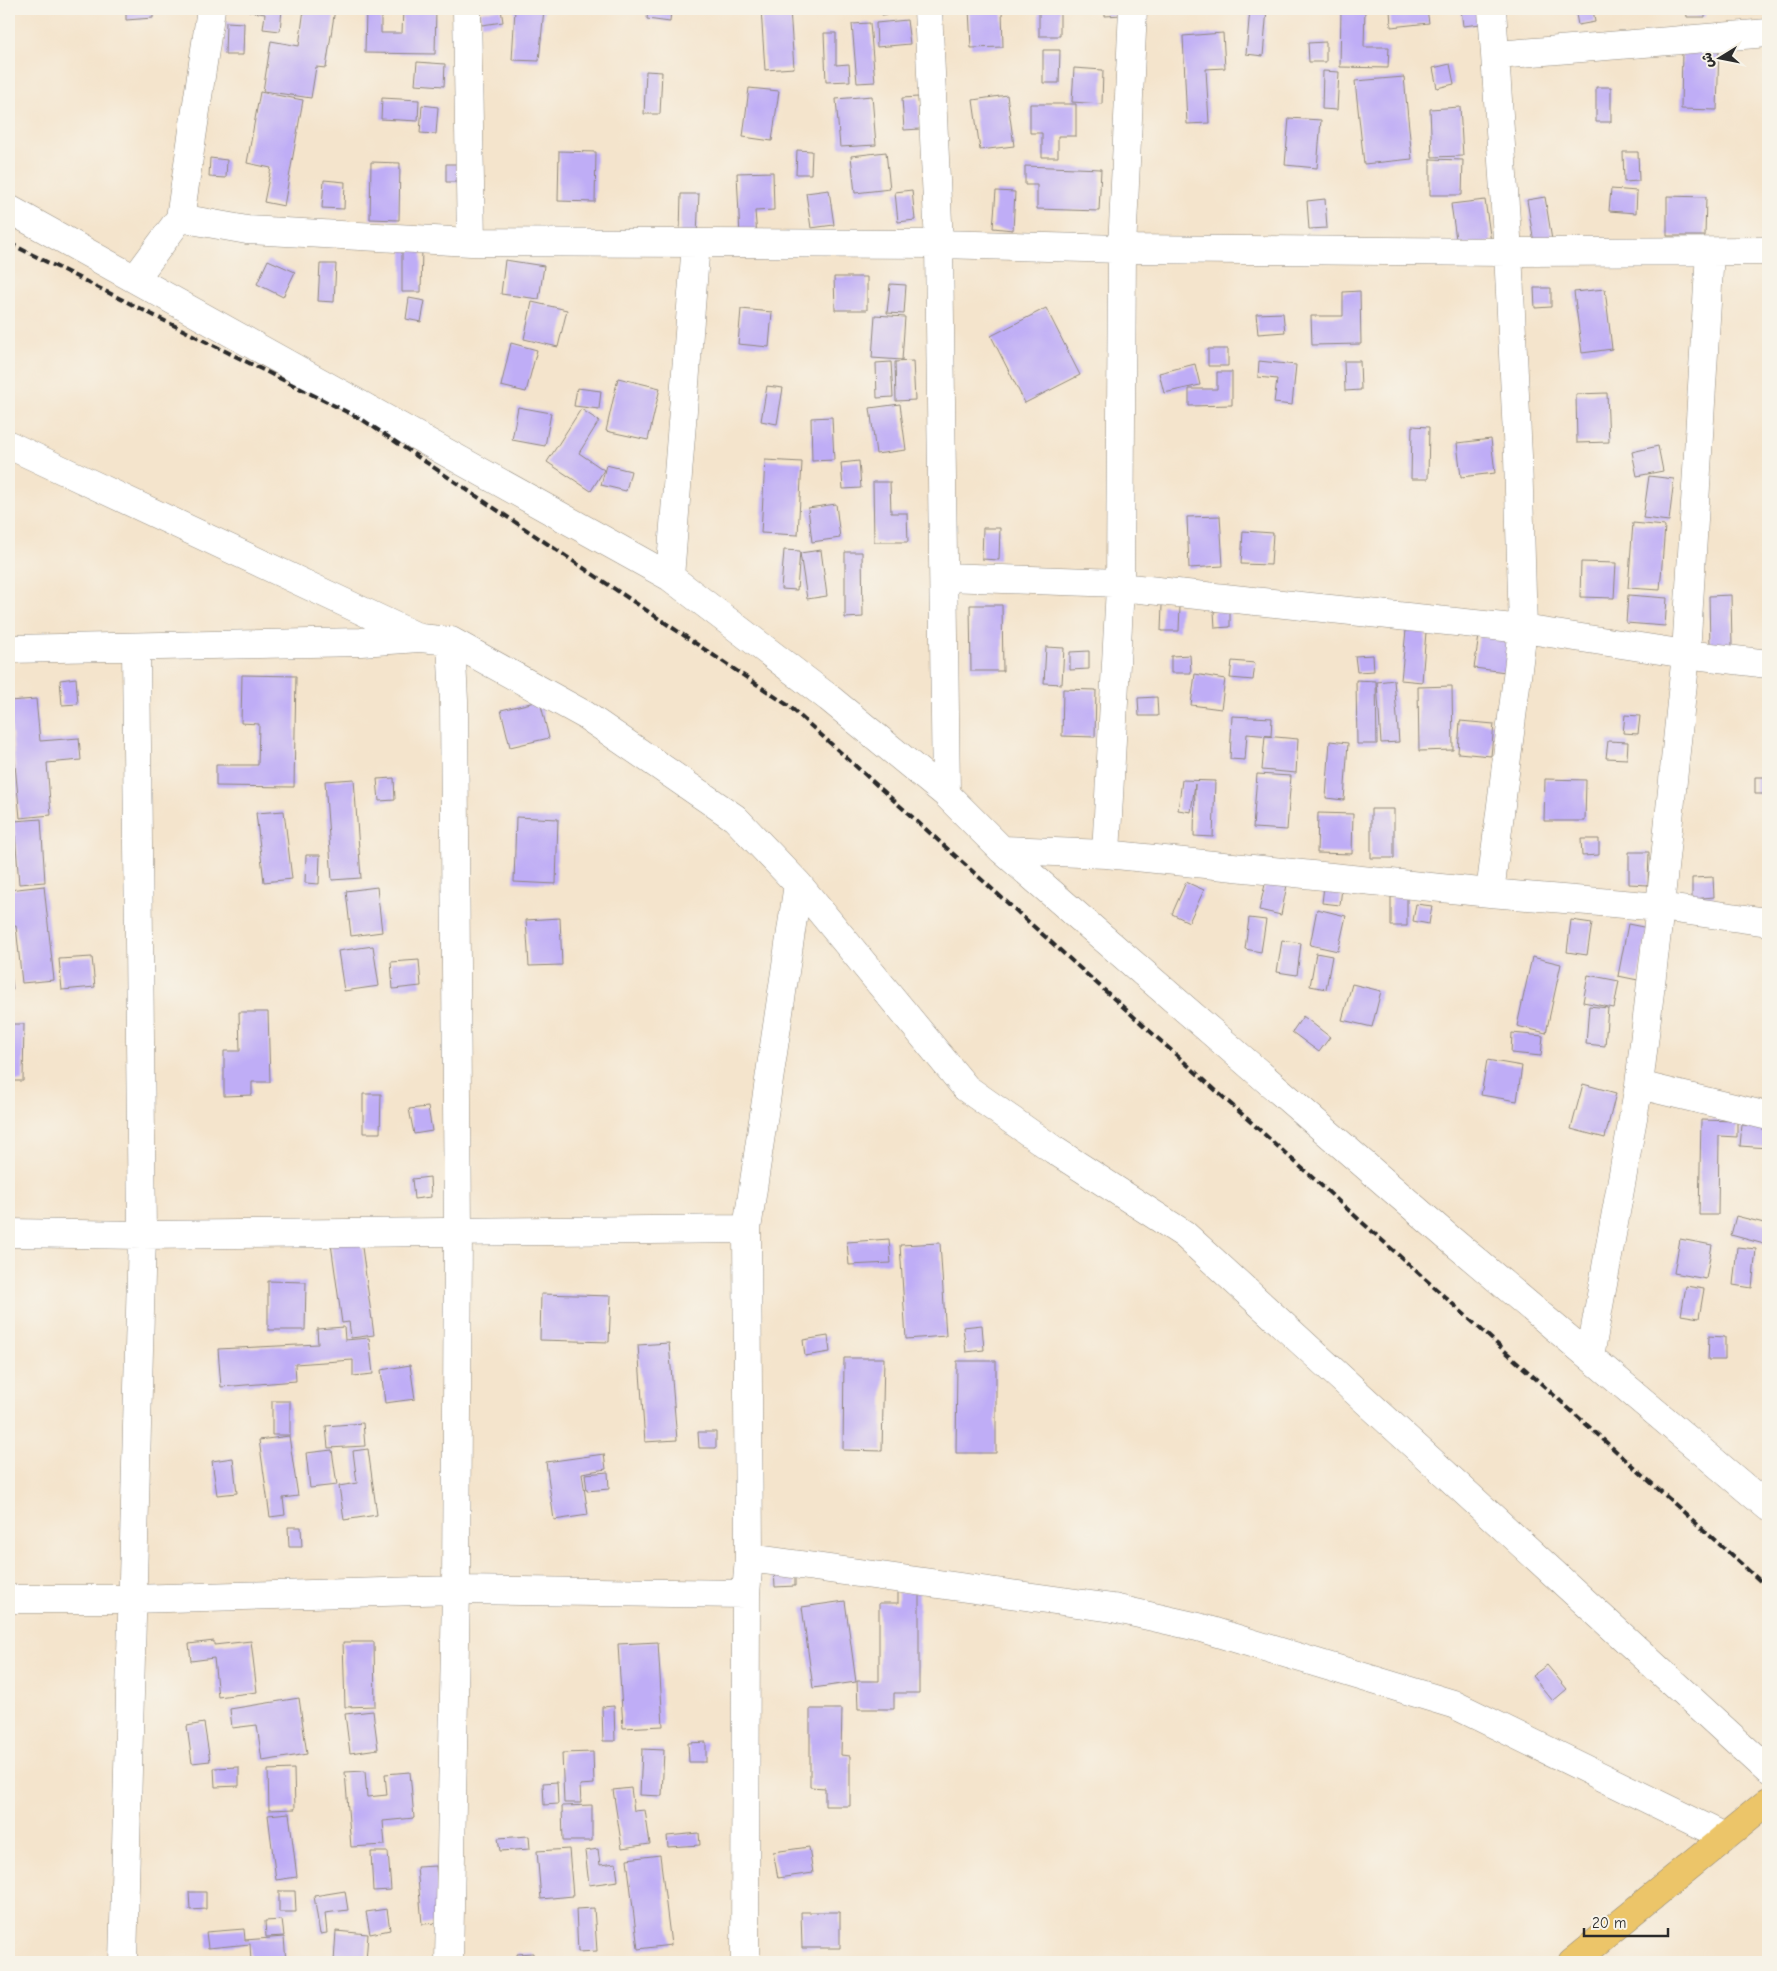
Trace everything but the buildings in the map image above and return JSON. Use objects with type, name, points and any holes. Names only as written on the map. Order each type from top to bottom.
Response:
[{"type":"main road","points":[[1572,1962],[1768,1802]]},
{"type":"street","points":[[135,279],[180,218],[211,9]]},
{"type":"street","points":[[468,9],[471,242]]},
{"type":"street","points":[[928,9],[939,244],[945,577],[946,794]]},
{"type":"street","points":[[1106,854],[1120,585],[1122,249],[1133,9]]},
{"type":"street","points":[[1490,893],[1523,629],[1518,456],[1508,252],[1492,9]]},
{"type":"street","points":[[1496,55],[1768,33]]},
{"type":"street","points":[[9,209],[670,577],[829,698],[946,794],[1002,850],[1443,1232],[1766,1503]]},
{"type":"street","points":[[180,218],[247,230],[471,242],[939,244],[1122,249],[1508,252],[1768,252]]},
{"type":"street","points":[[670,577],[696,243]]},
{"type":"street","points":[[1590,1356],[1639,1085],[1660,907],[1686,654],[1710,252]]},
{"type":"street","points":[[9,445],[420,638]]},
{"type":"street","points":[[945,577],[1120,585],[1523,629],[1686,654],[1768,664]]},
{"type":"street","points":[[9,649],[136,648],[362,642],[420,638],[451,641],[585,714],[735,818],[798,884],[966,1088],[1054,1150],[1184,1234],[1768,1770]]},
{"type":"street","points":[[449,1962],[456,1590],[458,1231],[454,702],[451,641]]},
{"type":"street","points":[[123,1962],[142,1235],[136,648]]},
{"type":"street","points":[[1002,850],[1106,854],[1490,893],[1660,907],[1768,922]]},
{"type":"street","points":[[745,1962],[746,1594],[749,1558],[747,1230],[798,884]]},
{"type":"street","points":[[1639,1085],[1768,1116]]},
{"type":"street","points":[[9,1232],[142,1235],[747,1230]]},
{"type":"street","points":[[749,1558],[1113,1608],[1198,1627],[1453,1704],[1725,1837]]},
{"type":"street","points":[[9,1599],[131,1599],[456,1590],[746,1594]]},
{"type":"railway","points":[[9,243],[363,420],[789,706],[1768,1588]]}]
